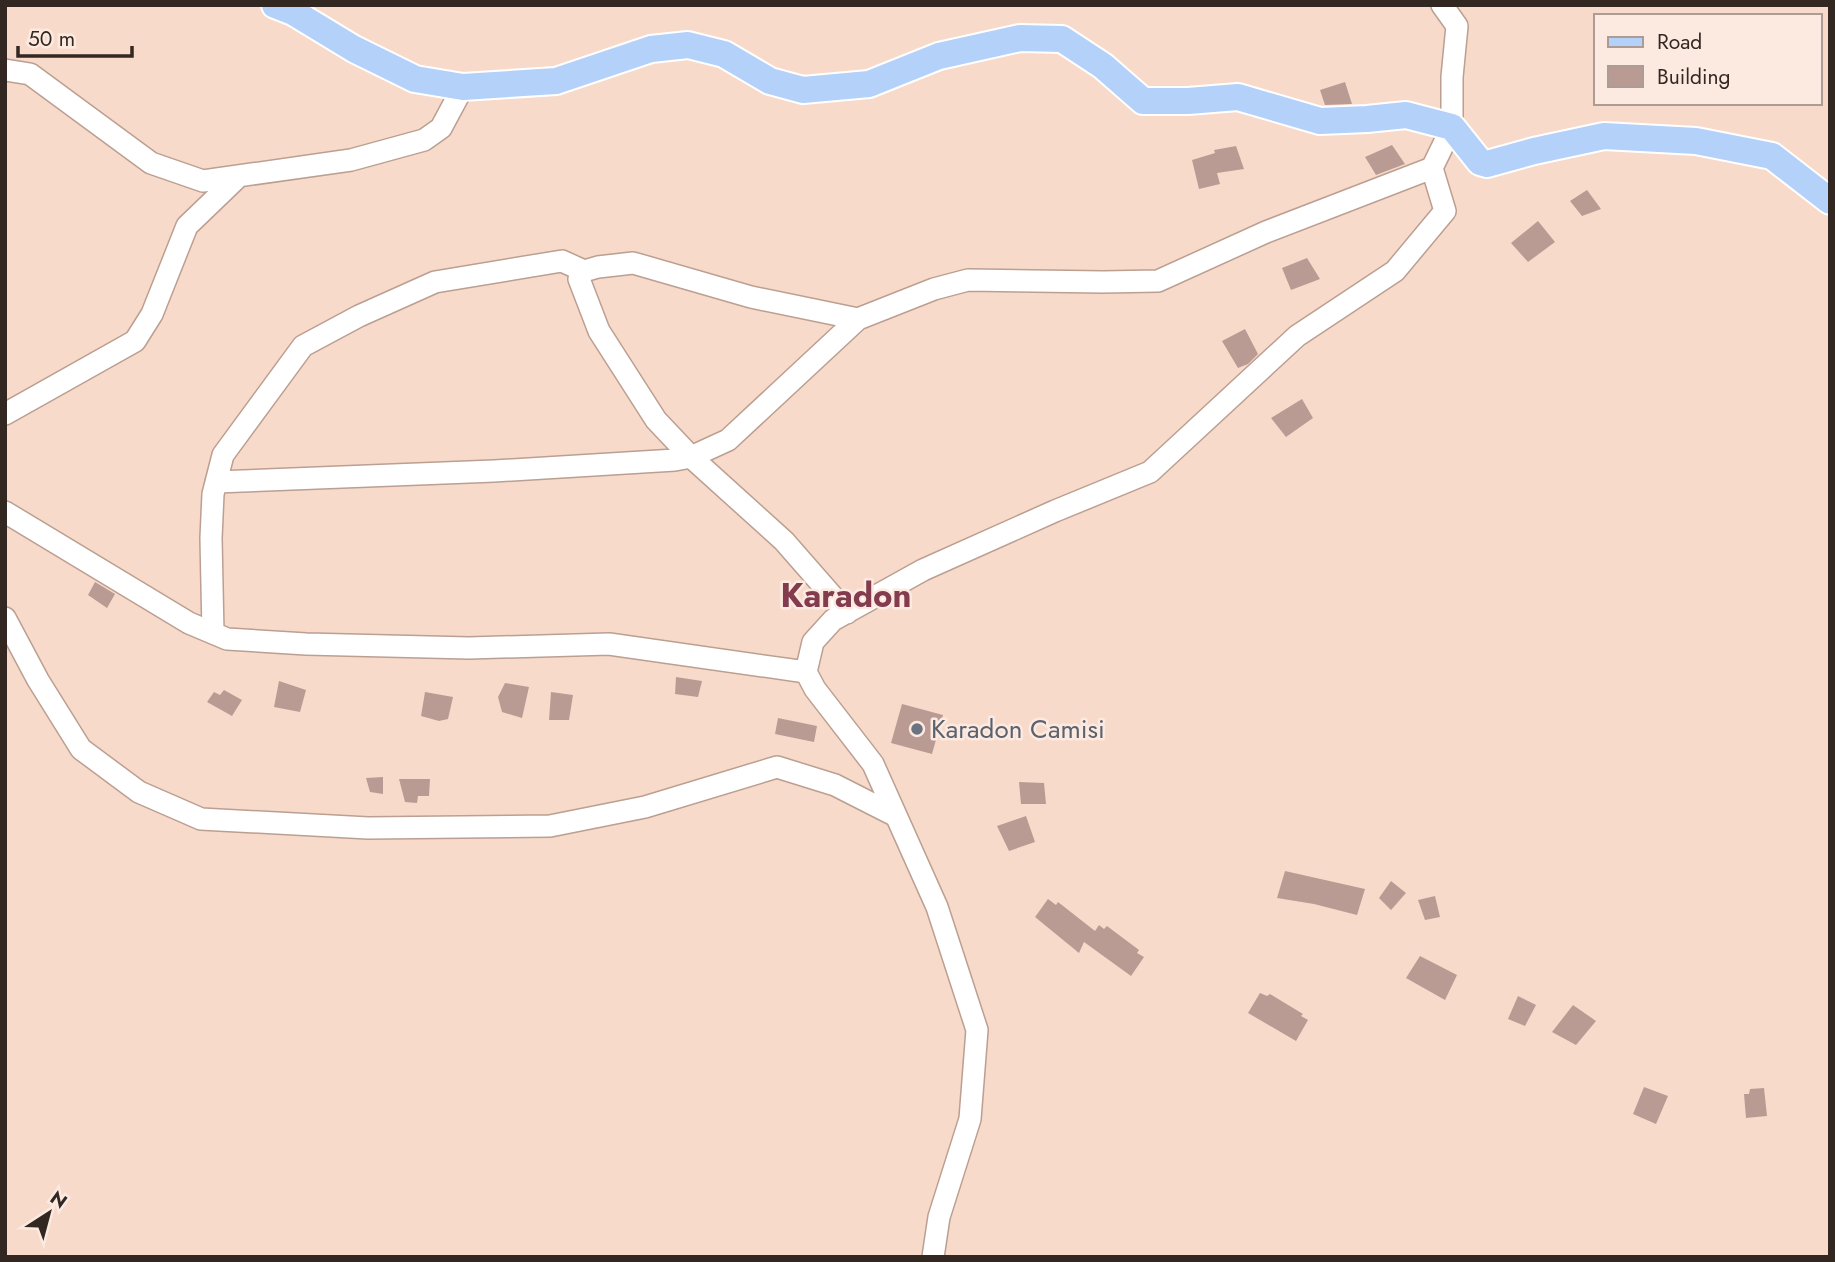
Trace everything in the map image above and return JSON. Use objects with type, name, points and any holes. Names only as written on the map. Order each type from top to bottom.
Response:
[{"type":"main road","points":[[275,5],[293,12],[354,50],[415,79],[463,87],[556,81],[651,49],[688,45],[724,54],[770,80],[803,90],[869,85],[939,56],[1020,38],[1062,39],[1103,66],[1143,101],[1238,97],[1320,121],[1367,120],[1406,115],[1452,127],[1483,164],[1604,136],[1696,141],[1772,156],[1830,201]]},
{"type":"street","points":[[933,1257],[939,1217],[970,1119],[977,1030],[937,907],[873,764],[815,689],[806,672],[813,642],[833,620],[923,570],[1055,510],[1150,472],[1297,336],[1395,271],[1445,211],[1432,169],[1452,127],[1452,77],[1457,16],[1442,5]]},
{"type":"street","points":[[5,70],[30,74],[151,163],[203,181],[351,160],[424,140],[441,128],[463,87]]},
{"type":"street","points":[[216,482],[494,471],[691,457],[728,440],[858,319],[934,289],[968,280],[1158,281],[1266,232],[1432,169]]},
{"type":"street","points":[[5,414],[135,341],[152,314],[187,226],[239,176]]},
{"type":"street","points":[[214,633],[211,538],[213,494],[223,455],[303,346],[359,316],[435,282],[562,261],[584,271],[633,263],[751,297],[858,319]]},
{"type":"street","points":[[584,271],[579,279],[599,331],[656,420],[691,457],[784,541],[847,613]]},
{"type":"street","points":[[5,512],[188,623],[227,639],[469,648],[609,644],[806,672]]},
{"type":"street","points":[[5,618],[38,680],[81,749],[139,792],[201,819],[368,828],[550,826],[645,807],[777,767],[835,785],[896,816]]},
{"type":"building","points":[[1345,82],[1352,104],[1325,105],[1320,90]]},
{"type":"building","points":[[1392,145],[1405,164],[1376,175],[1365,157]]},
{"type":"building","points":[[1236,146],[1244,169],[1217,173],[1220,184],[1199,189],[1192,160],[1215,153],[1214,150]]},
{"type":"building","points":[[1587,190],[1601,209],[1582,216],[1570,201]]},
{"type":"building","points":[[1538,221],[1555,242],[1528,262],[1511,243]]},
{"type":"building","points":[[1307,258],[1320,279],[1291,290],[1282,268]]},
{"type":"building","points":[[1245,329],[1258,354],[1248,364],[1238,368],[1222,341]]},
{"type":"building","points":[[1302,399],[1313,418],[1286,437],[1271,418]]},
{"type":"building","points":[[95,582],[115,594],[107,608],[88,595]]},
{"type":"building","points":[[676,677],[702,681],[698,697],[675,694]]},
{"type":"building","points":[[279,681],[306,690],[300,712],[274,707]]},
{"type":"building","points":[[505,683],[529,687],[522,718],[502,712],[498,697]]},
{"type":"building","points":[[224,690],[242,700],[232,716],[207,702],[214,692],[220,695]]},
{"type":"building","points":[[425,692],[453,697],[448,719],[439,721],[421,716]]},
{"type":"building","points":[[551,692],[573,695],[569,720],[549,720]]},
{"type":"building","name":"Karadon Camisi","points":[[902,704],[943,715],[932,754],[891,743]]},
{"type":"building","points":[[778,718],[817,726],[814,742],[775,734]]},
{"type":"building","points":[[383,777],[383,794],[370,792],[366,778]]},
{"type":"building","points":[[399,779],[430,779],[429,796],[418,796],[417,803],[405,802]]},
{"type":"building","points":[[1019,782],[1044,783],[1046,804],[1021,804]]},
{"type":"building","points":[[1026,816],[1035,842],[1009,851],[997,826]]},
{"type":"building","points":[[1285,871],[1365,889],[1357,915],[1277,898]]},
{"type":"building","points":[[1391,881],[1406,893],[1391,910],[1379,898]]},
{"type":"building","points":[[1435,896],[1440,917],[1425,920],[1418,900]]},
{"type":"building","points":[[1048,899],[1056,905],[1058,902],[1095,931],[1099,925],[1104,929],[1107,926],[1139,950],[1137,953],[1144,957],[1131,976],[1084,942],[1079,953],[1035,917]]},
{"type":"building","points":[[1420,956],[1457,975],[1445,1000],[1406,978]]},
{"type":"building","points":[[1260,993],[1267,996],[1270,994],[1303,1014],[1301,1016],[1308,1020],[1296,1041],[1248,1013]]},
{"type":"building","points":[[1518,996],[1536,1005],[1525,1026],[1508,1019]]},
{"type":"building","points":[[1573,1005],[1596,1021],[1576,1045],[1552,1032]]},
{"type":"building","points":[[1644,1087],[1668,1096],[1656,1124],[1633,1114]]},
{"type":"building","points":[[1764,1088],[1767,1116],[1746,1118],[1744,1094],[1749,1094],[1750,1089]]},
{"type":"place","name":"Karadon Camisi","points":[[917,729]]},
{"type":"district","name":"Karadon","points":[[846,595]]}]
